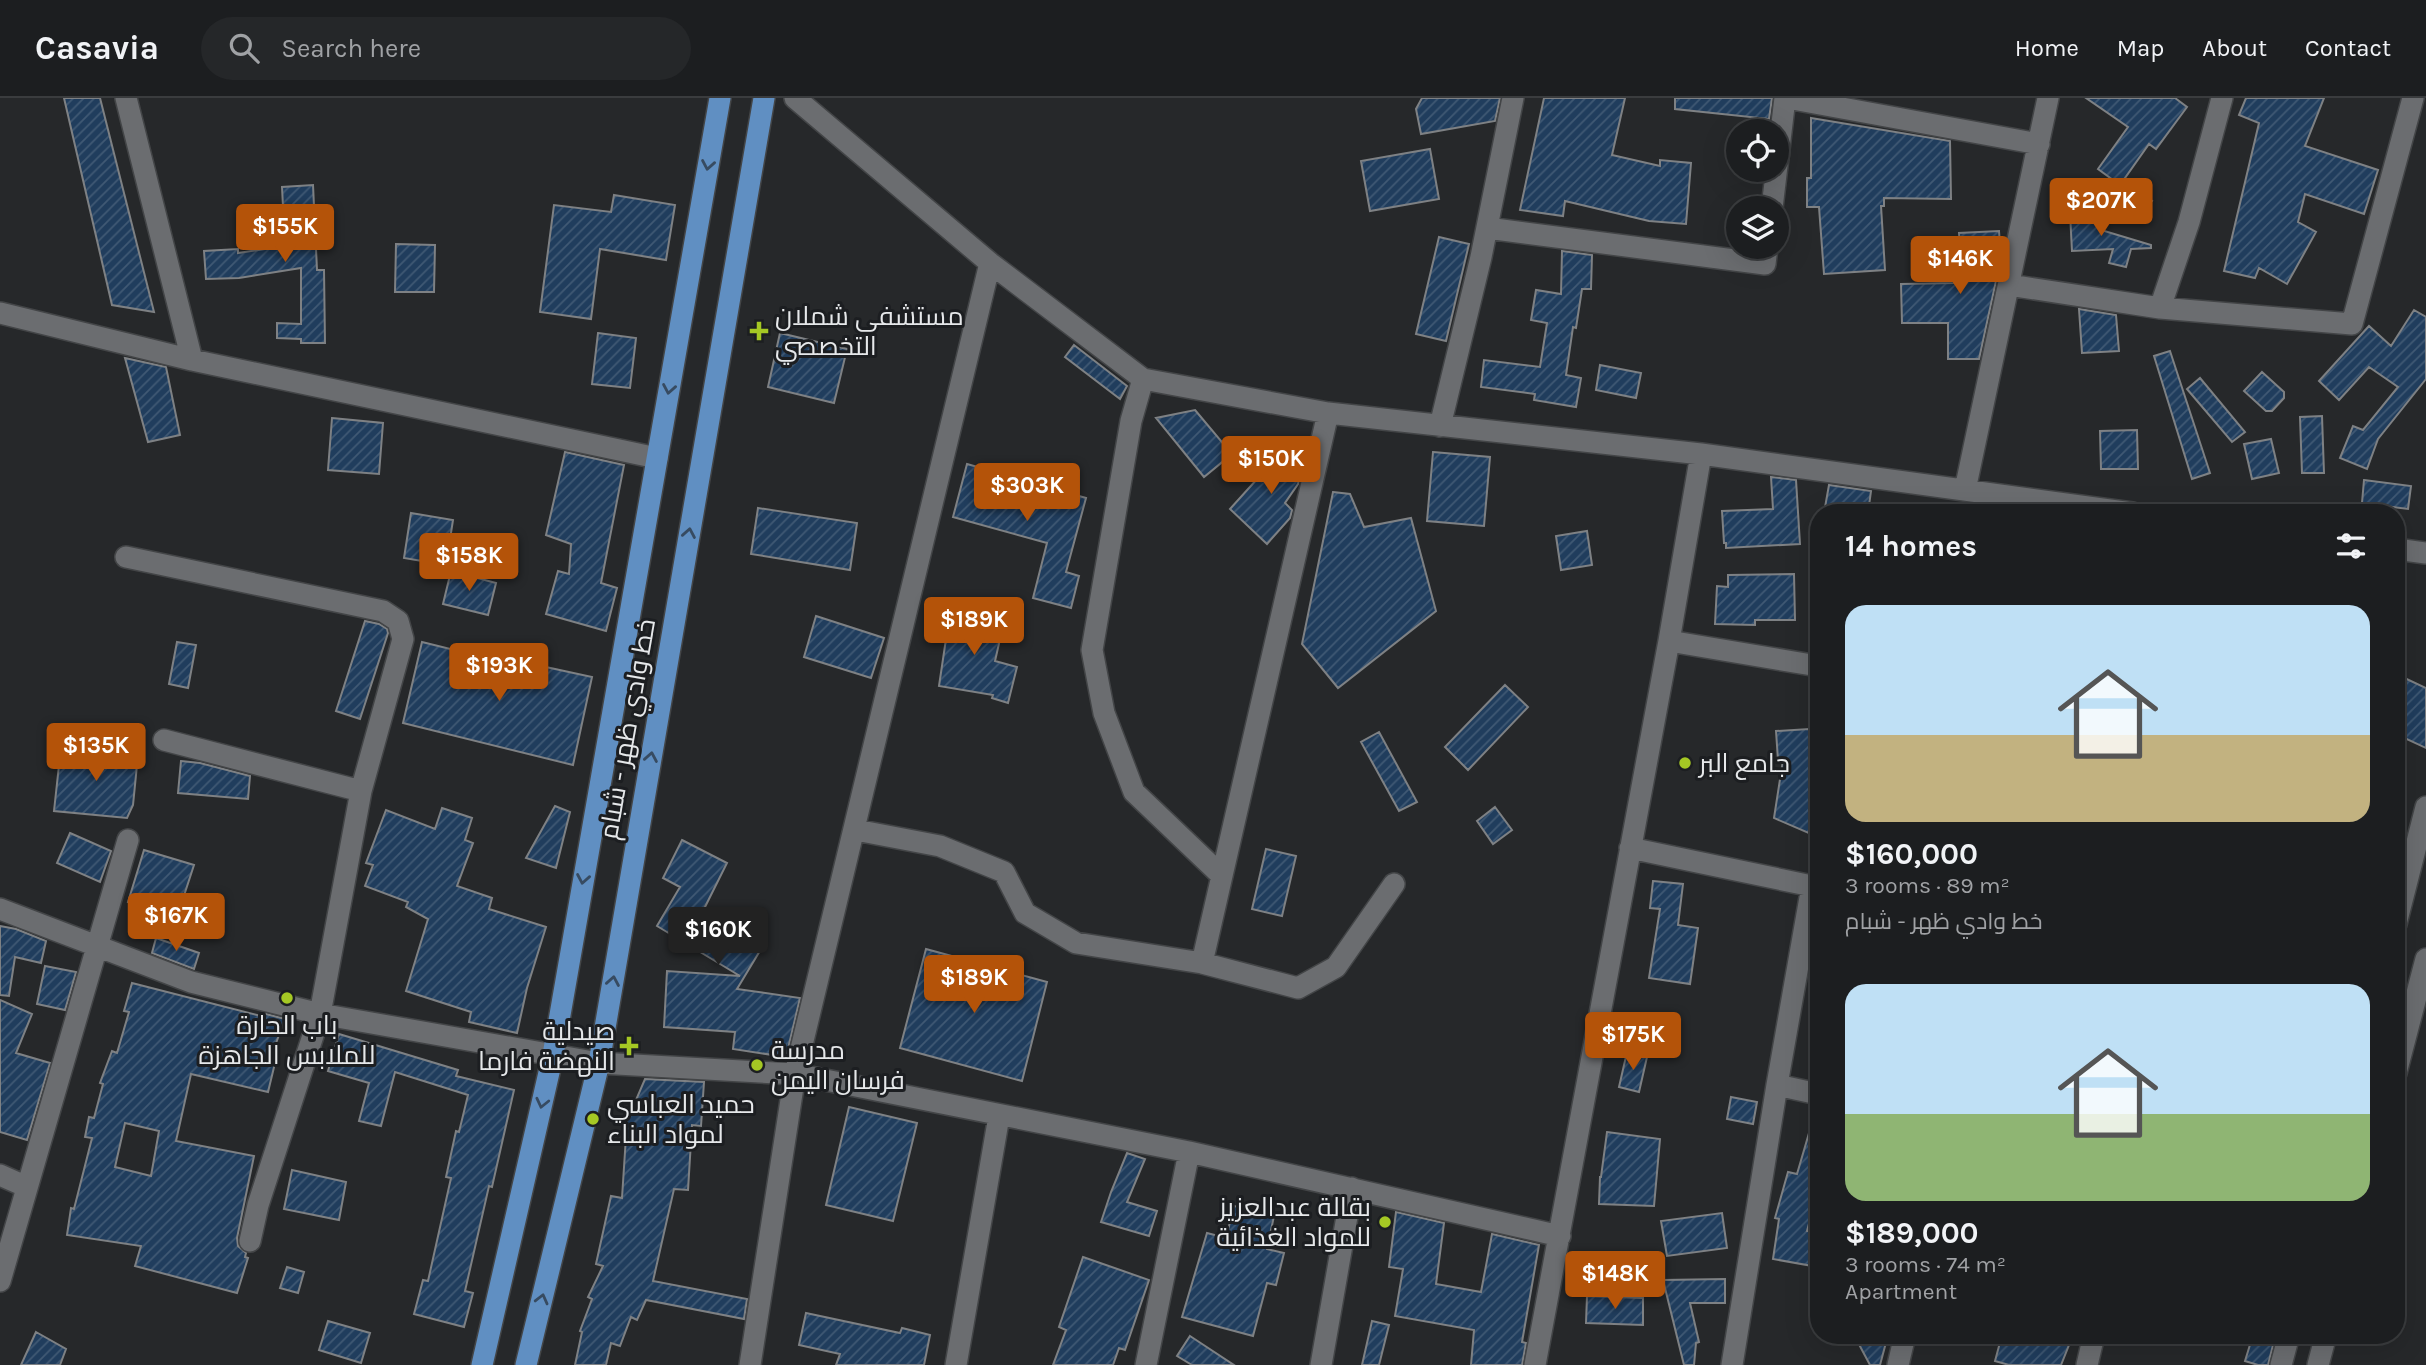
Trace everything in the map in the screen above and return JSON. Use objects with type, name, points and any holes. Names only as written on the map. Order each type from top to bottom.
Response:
[{"type":"main road","name":"خط وادي ظهر - شبام","points":[[482,1365],[552,1055],[720,98]]},
{"type":"main road","name":"خط وادي ظهر - شبام","points":[[526,1365],[599,1063],[764,98]]},
{"type":"street","points":[[125,98],[192,360]]},
{"type":"street","points":[[795,98],[990,263],[1143,379],[1328,413],[1701,454],[2067,504]]},
{"type":"street","points":[[1440,425],[1487,228],[1513,98]]},
{"type":"street","points":[[1774,196],[1786,98],[2039,144]]},
{"type":"street","points":[[1965,490],[2048,98]]},
{"type":"street","points":[[2160,308],[2189,222],[2222,98]]},
{"type":"street","points":[[2009,285],[2160,308],[2351,324],[2413,98]]},
{"type":"street","points":[[1487,228],[1726,259]]},
{"type":"street","points":[[1726,259],[1765,264],[1766,259]]},
{"type":"street","points":[[750,1365],[795,1074],[990,263]]},
{"type":"street","points":[[0,313],[192,360],[657,458]]},
{"type":"street","points":[[1143,379],[1131,421],[1092,650],[1104,713],[1134,792],[1222,876]]},
{"type":"street","points":[[1202,964],[1328,413]]},
{"type":"street","points":[[1535,1365],[1701,454]]},
{"type":"street","points":[[2405,550],[2426,553]]},
{"type":"street","points":[[125,557],[383,611],[398,621],[402,639],[361,791],[320,1014],[258,1205],[250,1241]]},
{"type":"street","points":[[1669,641],[1810,665]]},
{"type":"street","points":[[164,740],[361,791]]},
{"type":"street","points":[[2405,889],[2426,807]]},
{"type":"street","points":[[861,831],[940,846],[1004,872],[1025,913],[1076,943],[1202,964],[1298,988],[1336,967],[1394,884]]},
{"type":"street","points":[[0,1281],[128,840]]},
{"type":"street","points":[[1630,848],[1810,885]]},
{"type":"street","points":[[0,909],[191,982],[320,1014],[599,1063],[795,1074],[1189,1152],[1560,1236]]},
{"type":"street","points":[[1731,1365],[1777,1085],[1810,912]]},
{"type":"street","points":[[2405,1039],[2426,959]]},
{"type":"street","points":[[1777,1085],[1810,1092]]},
{"type":"street","points":[[956,1365],[999,1116]]},
{"type":"street","points":[[1146,1365],[1189,1152]]},
{"type":"street","points":[[0,1175],[27,1186]]},
{"type":"street","points":[[1321,1365],[1352,1188]]},
{"type":"street","points":[[1898,1365],[1903,1344]]},
{"type":"street","points":[[2087,1365],[2092,1344]]},
{"type":"street","points":[[2281,1365],[2287,1344]]},
{"type":"street","points":[[2318,1365],[2324,1344]]},
{"type":"building","points":[[64,98],[100,98],[154,312],[112,305]]},
{"type":"building","points":[[1422,98],[1500,98],[1495,121],[1421,134],[1416,109]]},
{"type":"building","points":[[1544,98],[1625,98],[1612,155],[1660,166],[1660,160],[1691,163],[1686,224],[1649,221],[1565,201],[1563,216],[1520,210]]},
{"type":"building","points":[[1675,98],[1772,98],[1769,119],[1675,109]]},
{"type":"building","points":[[2086,98],[2175,98],[2187,107],[2156,149],[2149,144],[2120,185],[2098,169],[2128,127]]},
{"type":"building","points":[[2246,98],[2324,98],[2305,146],[2378,170],[2364,214],[2305,194],[2298,222],[2316,232],[2287,284],[2259,268],[2255,278],[2224,271],[2259,123],[2239,115]]},
{"type":"building","points":[[1811,118],[1950,141],[1951,199],[1884,198],[1884,206],[1881,206],[1885,270],[1824,274],[1819,207],[1807,207],[1807,178],[1811,178]]},
{"type":"building","points":[[1430,149],[1439,199],[1370,211],[1361,161]]},
{"type":"building","points":[[313,185],[317,270],[324,270],[325,343],[301,343],[301,339],[277,338],[277,323],[301,324],[301,268],[239,278],[206,279],[204,251],[238,249],[238,253],[285,246],[282,187]]},
{"type":"building","points":[[2132,185],[2152,201],[2138,217],[2119,201]]},
{"type":"building","points":[[614,195],[675,205],[666,260],[600,249],[591,319],[540,312],[554,205],[611,212]]},
{"type":"building","points":[[2100,212],[2101,230],[2151,245],[2151,248],[2131,249],[2126,267],[2109,263],[2113,249],[2072,251],[2070,213]]},
{"type":"building","points":[[1999,231],[2001,258],[1979,359],[1948,359],[1948,323],[1902,323],[1901,284],[1954,283],[1954,278],[1962,278],[1959,233]]},
{"type":"building","points":[[1439,237],[1469,244],[1446,341],[1416,334]]},
{"type":"building","points":[[396,244],[435,245],[434,292],[395,292]]},
{"type":"building","points":[[1562,251],[1592,255],[1591,289],[1582,289],[1566,375],[1581,378],[1576,407],[1534,400],[1535,394],[1481,387],[1484,360],[1540,367],[1547,323],[1531,320],[1536,290],[1561,294]]},
{"type":"building","points":[[2079,309],[2116,315],[2119,351],[2082,353]]},
{"type":"building","points":[[2414,310],[2426,317],[2426,379],[2378,439],[2367,469],[2340,458],[2353,426],[2363,430],[2398,387],[2369,367],[2339,400],[2319,381],[2369,326],[2391,346]]},
{"type":"building","points":[[598,333],[636,338],[630,388],[592,384]]},
{"type":"building","points":[[780,333],[847,349],[834,403],[768,387]]},
{"type":"building","points":[[1074,345],[1127,386],[1120,399],[1065,357]]},
{"type":"building","points":[[2170,351],[2210,473],[2192,479],[2154,356]]},
{"type":"building","points":[[125,358],[166,367],[180,435],[148,442]]},
{"type":"building","points":[[1600,365],[1641,373],[1636,398],[1596,390]]},
{"type":"building","points":[[2262,372],[2284,392],[2284,398],[2272,411],[2266,411],[2244,391]]},
{"type":"building","points":[[2200,378],[2245,432],[2232,442],[2187,389]]},
{"type":"building","points":[[1195,410],[1232,454],[1204,477],[1156,418]]},
{"type":"building","points":[[2322,416],[2324,473],[2302,473],[2300,417]]},
{"type":"building","points":[[332,418],[383,423],[379,474],[328,470]]},
{"type":"building","points":[[2137,430],[2138,469],[2101,469],[2100,431]]},
{"type":"building","points":[[2271,439],[2279,473],[2252,479],[2244,444]]},
{"type":"building","points":[[1288,444],[1305,456],[1298,484],[1285,503],[1292,510],[1290,518],[1267,544],[1230,509],[1258,478],[1261,481]]},
{"type":"building","points":[[565,452],[624,465],[601,583],[617,588],[606,631],[546,614],[558,571],[569,574],[571,544],[546,535]]},
{"type":"building","points":[[1433,452],[1490,457],[1484,526],[1427,521]]},
{"type":"building","points":[[967,464],[1086,498],[1066,572],[1079,576],[1071,608],[1033,598],[1047,543],[953,517]]},
{"type":"building","points":[[1771,477],[1796,480],[1800,544],[1726,548],[1722,511],[1773,509]]},
{"type":"building","points":[[2364,480],[2411,486],[2408,509],[2405,509],[2405,504],[2362,503]]},
{"type":"building","points":[[1829,485],[1871,491],[1869,504],[1826,504]]},
{"type":"building","points":[[1333,492],[1350,494],[1364,527],[1411,518],[1436,611],[1338,688],[1302,644]]},
{"type":"building","points":[[758,508],[857,523],[850,570],[751,554]]},
{"type":"building","points":[[411,513],[453,520],[446,565],[404,558]]},
{"type":"building","points":[[1587,531],[1592,565],[1561,570],[1556,536]]},
{"type":"building","points":[[451,571],[496,583],[488,615],[443,604]]},
{"type":"building","points":[[1794,574],[1795,620],[1755,620],[1755,625],[1715,624],[1717,586],[1728,587],[1728,575]]},
{"type":"building","points":[[942,611],[1003,626],[995,661],[1017,667],[1008,703],[992,698],[993,695],[939,686],[946,639],[937,637]]},
{"type":"building","points":[[816,616],[884,638],[871,678],[804,657]]},
{"type":"building","points":[[365,621],[379,624],[387,629],[388,633],[360,719],[336,711]]},
{"type":"building","points":[[177,642],[196,645],[188,688],[169,684]]},
{"type":"building","points":[[422,642],[531,669],[532,664],[592,677],[573,765],[403,723]]},
{"type":"building","points":[[2405,678],[2426,688],[2426,748],[2405,738]]},
{"type":"building","points":[[1505,685],[1528,707],[1468,770],[1445,747]]},
{"type":"building","points":[[1809,729],[1810,834],[1774,818],[1783,760],[1778,760],[1776,731]]},
{"type":"building","points":[[1379,732],[1417,802],[1399,811],[1361,742]]},
{"type":"building","points":[[61,747],[138,755],[133,805],[127,818],[54,811]]},
{"type":"building","points":[[181,761],[250,776],[248,799],[178,793]]},
{"type":"building","points":[[555,806],[570,812],[556,868],[526,858]]},
{"type":"building","points":[[1495,807],[1512,830],[1493,844],[1477,821]]},
{"type":"building","points":[[442,808],[472,818],[465,840],[473,843],[457,886],[492,898],[489,909],[546,927],[527,988],[517,1033],[469,1022],[471,1012],[406,991],[428,919],[406,907],[408,902],[365,886],[373,865],[366,863],[386,810],[435,829]]},
{"type":"building","points":[[70,833],[111,851],[100,882],[57,863]]},
{"type":"building","points":[[682,840],[727,863],[702,913],[761,949],[737,989],[800,998],[786,1057],[733,1049],[735,1032],[664,1027],[667,971],[740,976],[657,926],[680,887],[663,878]]},
{"type":"building","points":[[1266,849],[1296,856],[1282,916],[1252,909]]},
{"type":"building","points":[[144,850],[194,865],[177,917],[128,902]]},
{"type":"building","points":[[1653,881],[1683,884],[1678,925],[1698,928],[1690,984],[1649,978],[1660,909],[1650,908]]},
{"type":"building","points":[[0,926],[16,929],[46,941],[41,963],[15,957],[9,996],[0,995]]},
{"type":"building","points":[[156,938],[199,953],[194,969],[152,953]]},
{"type":"building","points":[[926,949],[1047,982],[1022,1081],[900,1048]]},
{"type":"building","points":[[45,966],[76,972],[65,1010],[37,1004]]},
{"type":"building","points":[[132,983],[261,1016],[262,1013],[285,1019],[269,1062],[275,1063],[268,1092],[191,1074],[176,1141],[254,1156],[237,1238],[238,1246],[248,1258],[237,1293],[135,1266],[141,1246],[67,1235],[71,1208],[74,1209],[92,1138],[85,1137],[89,1117],[94,1118],[103,1084],[100,1083],[112,1051],[117,1053],[129,1012],[124,1011]],"holes":[[[125,1123],[159,1131],[151,1176],[115,1167]]]},
{"type":"building","points":[[0,1000],[32,1014],[16,1053],[50,1063],[27,1140],[0,1132]]},
{"type":"building","points":[[339,1034],[458,1070],[456,1076],[514,1090],[465,1291],[473,1293],[464,1327],[414,1314],[423,1280],[428,1281],[451,1178],[446,1177],[456,1131],[459,1132],[468,1095],[395,1072],[381,1126],[359,1121],[369,1083],[328,1071]]},
{"type":"building","points":[[1627,1052],[1647,1057],[1639,1092],[1619,1087]]},
{"type":"building","points":[[645,1079],[704,1082],[701,1126],[692,1125],[688,1190],[674,1189],[653,1281],[747,1299],[744,1319],[646,1300],[637,1320],[631,1317],[620,1346],[611,1343],[606,1365],[575,1365],[582,1332],[580,1331],[592,1299],[588,1297],[603,1266],[596,1264],[611,1196],[622,1198],[627,1121]]},
{"type":"building","points":[[1731,1097],[1757,1102],[1753,1124],[1727,1119]]},
{"type":"building","points":[[849,1107],[917,1123],[893,1221],[826,1205]]},
{"type":"building","points":[[1810,1130],[1810,1220],[1807,1231],[1810,1232],[1810,1266],[1773,1259],[1779,1219],[1775,1218],[1788,1172],[1797,1174]]},
{"type":"building","points":[[1607,1132],[1660,1139],[1654,1206],[1599,1204]]},
{"type":"building","points":[[1127,1153],[1145,1159],[1127,1202],[1157,1211],[1149,1236],[1101,1222]]},
{"type":"building","points":[[292,1170],[346,1182],[339,1220],[284,1209]]},
{"type":"building","points":[[1234,1206],[1274,1216],[1267,1249],[1284,1253],[1276,1285],[1267,1283],[1253,1336],[1182,1317],[1207,1233],[1226,1238]]},
{"type":"building","points":[[1396,1212],[1444,1223],[1436,1284],[1481,1292],[1492,1234],[1539,1245],[1522,1342],[1526,1343],[1522,1365],[1471,1365],[1474,1330],[1395,1316],[1403,1269],[1389,1267]]},
{"type":"building","points":[[1722,1213],[1727,1248],[1667,1256],[1661,1221]]},
{"type":"building","points":[[1083,1257],[1149,1280],[1125,1350],[1119,1348],[1113,1365],[1053,1365],[1066,1330],[1059,1327]]},
{"type":"building","points":[[287,1267],[304,1272],[298,1293],[280,1288]]},
{"type":"building","points":[[1725,1279],[1725,1303],[1690,1303],[1699,1342],[1696,1343],[1694,1365],[1684,1365],[1663,1280]]},
{"type":"building","points":[[1587,1296],[1643,1298],[1643,1325],[1586,1323]]},
{"type":"building","points":[[806,1313],[900,1333],[902,1328],[930,1335],[924,1365],[836,1365],[840,1354],[799,1345]]},
{"type":"building","points":[[328,1321],[370,1333],[361,1363],[319,1350]]},
{"type":"building","points":[[1372,1321],[1389,1325],[1379,1365],[1362,1365]]},
{"type":"building","points":[[36,1332],[66,1349],[60,1365],[21,1365]]},
{"type":"building","points":[[1190,1336],[1234,1365],[1192,1365],[1177,1356]]},
{"type":"building","points":[[1859,1344],[1886,1344],[1880,1365],[1870,1365]]},
{"type":"building","points":[[2000,1344],[2069,1344],[2061,1365],[2009,1365],[1995,1361]]},
{"type":"building","points":[[2250,1344],[2273,1344],[2268,1365],[2245,1361]]},
{"type":"place","name":"مستشفى شملان التخصصي","points":[[759,331]]},
{"type":"place","name":"جامع البر","points":[[1685,763]]},
{"type":"place","name":"باب الحارة للملابس الجاهزة","points":[[287,998]]},
{"type":"place","name":"صيدلية النهضة فارما","points":[[629,1046]]},
{"type":"place","name":"مدرسة فرسان اليمن","points":[[757,1065]]},
{"type":"place","name":"حميد العباسي لمواد البناء","points":[[593,1119]]},
{"type":"place","name":"بقالة عبدالعزيز للمواد الغذائية","points":[[1385,1222]]}]
